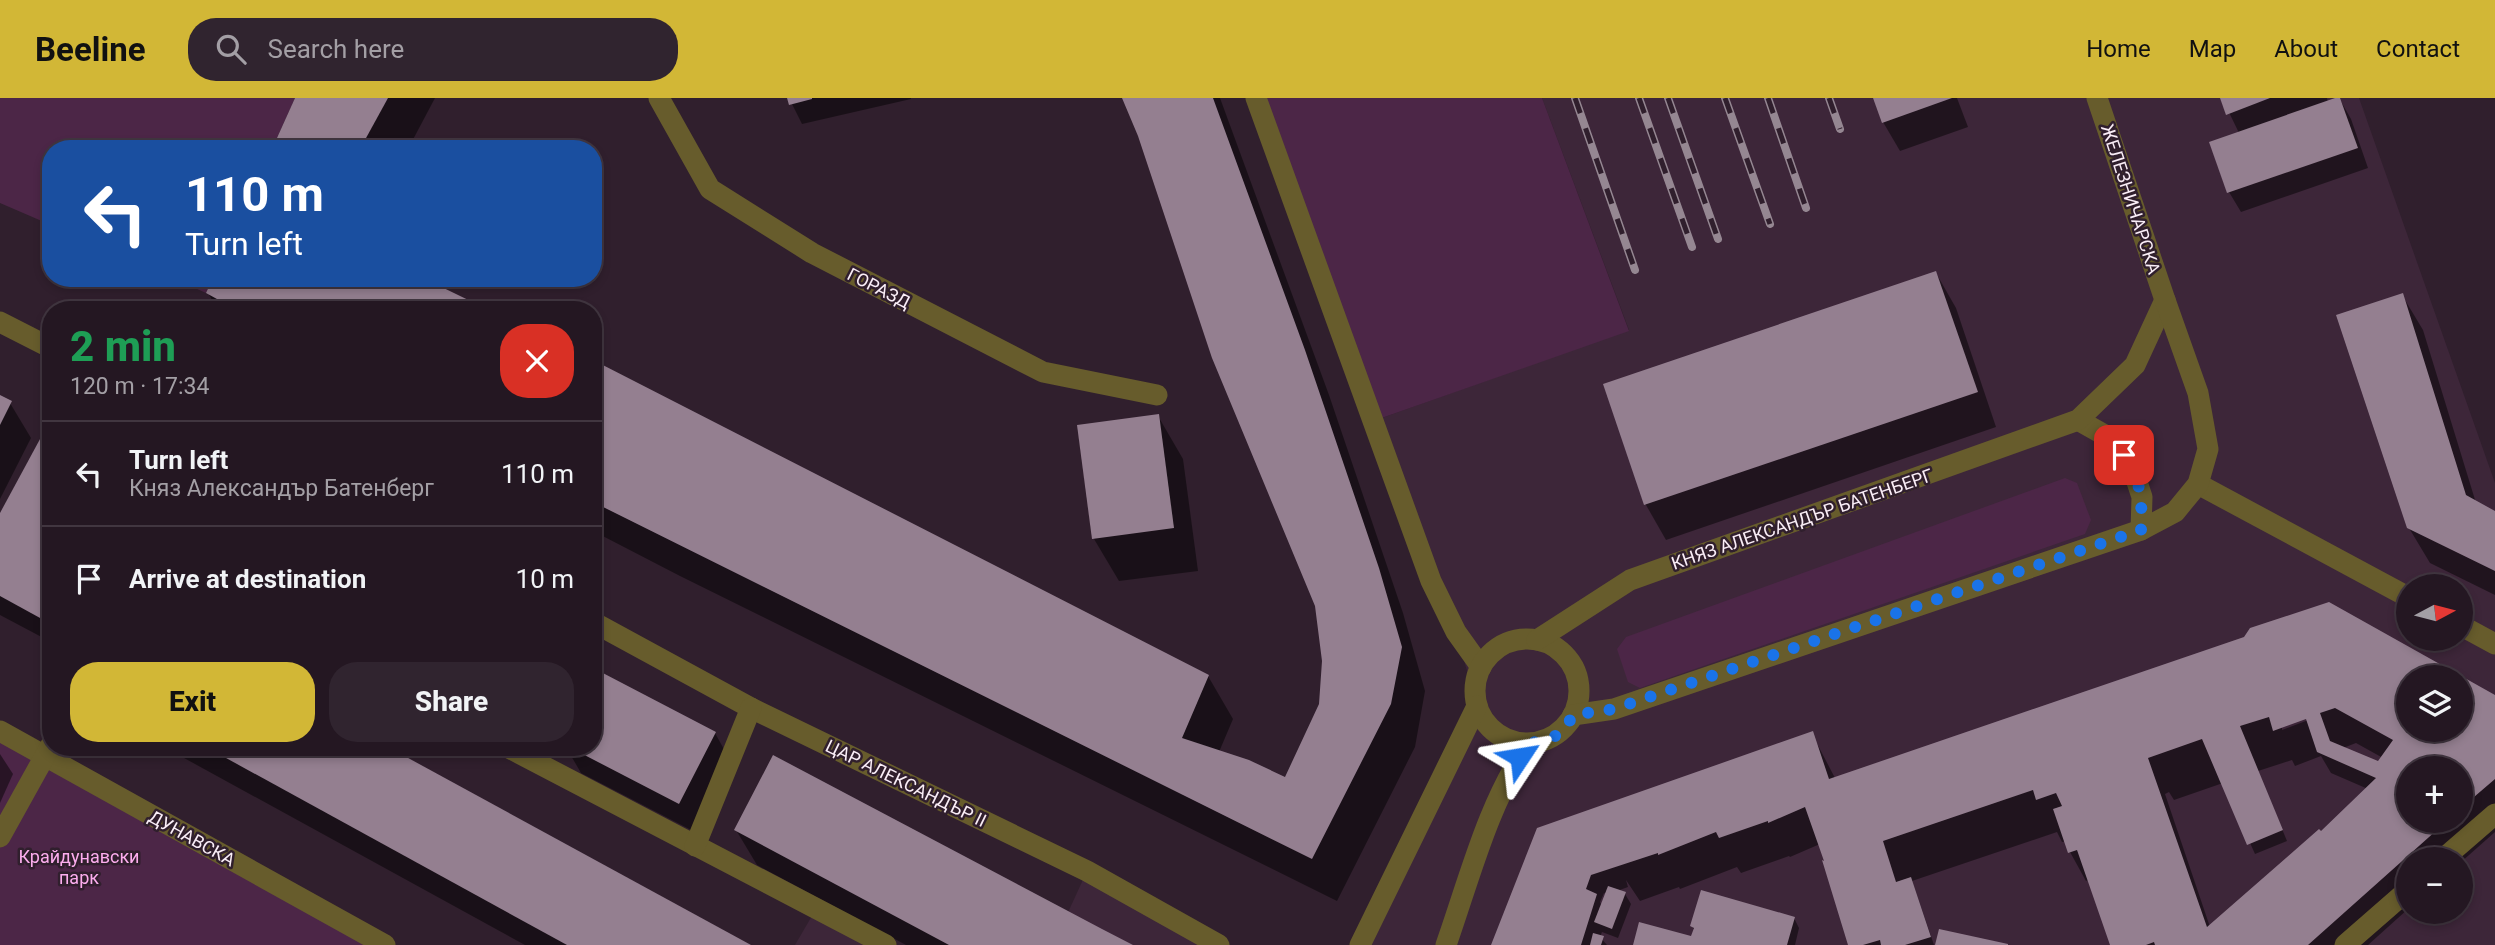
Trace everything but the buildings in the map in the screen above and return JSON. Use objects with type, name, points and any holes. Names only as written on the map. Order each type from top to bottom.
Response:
[{"type":"street","name":"ГОРАЗД","points":[[659,98],[710,189],[812,253],[1043,372],[1157,395]]},
{"type":"street","points":[[1256,98],[1431,581],[1456,632],[1481,667],[1475,694],[1477,706],[1486,724],[1498,735],[1513,742],[1529,744],[1555,736],[1566,727],[1578,700],[1574,668],[1565,656],[1552,646],[1537,640]]},
{"type":"street","name":"ЖЕЛЕЗНИЧАРСКА","points":[[2097,98],[2165,300]]},
{"type":"street","points":[[1573,715],[1614,709],[2141,530],[2175,512],[2198,484],[2208,449],[2198,393],[2165,300]]},
{"type":"street","name":"КНЯЗ АЛЕКСАНДЪР БАТЕНБЕРГ","points":[[1481,667],[1493,651],[1506,643],[1522,639],[1537,640],[1630,580],[2078,421],[2135,365],[2165,300]]},
{"type":"street","points":[[0,322],[42,343]]},
{"type":"street","points":[[2078,421],[2117,442],[2132,467],[2142,497],[2141,530]]},
{"type":"street","points":[[2198,484],[2396,591]]},
{"type":"street","name":"ЦАР АЛЕКСАНДЪР II","points":[[602,627],[751,708],[1087,871],[1219,945]]},
{"type":"street","points":[[2473,632],[2495,644]]},
{"type":"street","points":[[1360,945],[1477,706]]},
{"type":"street","points":[[695,846],[751,708]]},
{"type":"street","name":"ДУНАВСКА","points":[[0,731],[42,748]]},
{"type":"street","points":[[1446,945],[1498,798],[1511,770],[1529,744]]},
{"type":"street","points":[[0,837],[45,756]]},
{"type":"street","name":"ДУНАВСКА","points":[[58,756],[385,945]]},
{"type":"street","points":[[524,756],[886,945]]},
{"type":"street","points":[[2457,847],[2495,814]]},
{"type":"street","points":[[2345,945],[2396,900]]},
{"type":"shaded area","points":[[1542,98],[2359,98],[2495,483],[2495,945],[1360,945],[1477,706],[1456,632],[1373,421],[1629,330]]},
{"type":"shaded area","points":[[1087,871],[1219,945],[1053,945]]},
{"type":"shaded area","points":[[816,909],[886,945],[795,945]]},
{"type":"green space","points":[[0,98],[295,98],[276,140],[42,140],[42,221],[0,203]]},
{"type":"green space","points":[[1256,98],[1542,98],[1629,331],[1373,421]]},
{"type":"green space","points":[[193,287],[209,287],[206,293]]},
{"type":"green space","points":[[2065,478],[2077,483],[2091,520],[2085,534],[1640,688],[1628,682],[1617,649],[1626,637]]},
{"type":"green space","name":"Крайдунавски парк","points":[[0,731],[385,945],[0,945]]},
{"type":"railway","points":[[1575,98],[1635,270]]},
{"type":"railway","points":[[1639,98],[1692,247]]},
{"type":"railway","points":[[1668,98],[1718,239]]},
{"type":"railway","points":[[1725,98],[1770,224]]},
{"type":"railway","points":[[1768,98],[1806,208]]},
{"type":"railway","points":[[1829,98],[1840,129]]},
{"type":"route","points":[[1520,757],[1529,744],[1555,736],[1566,727],[1573,715],[1614,709],[2141,530],[2142,497],[2132,467],[2124,455]]}]
